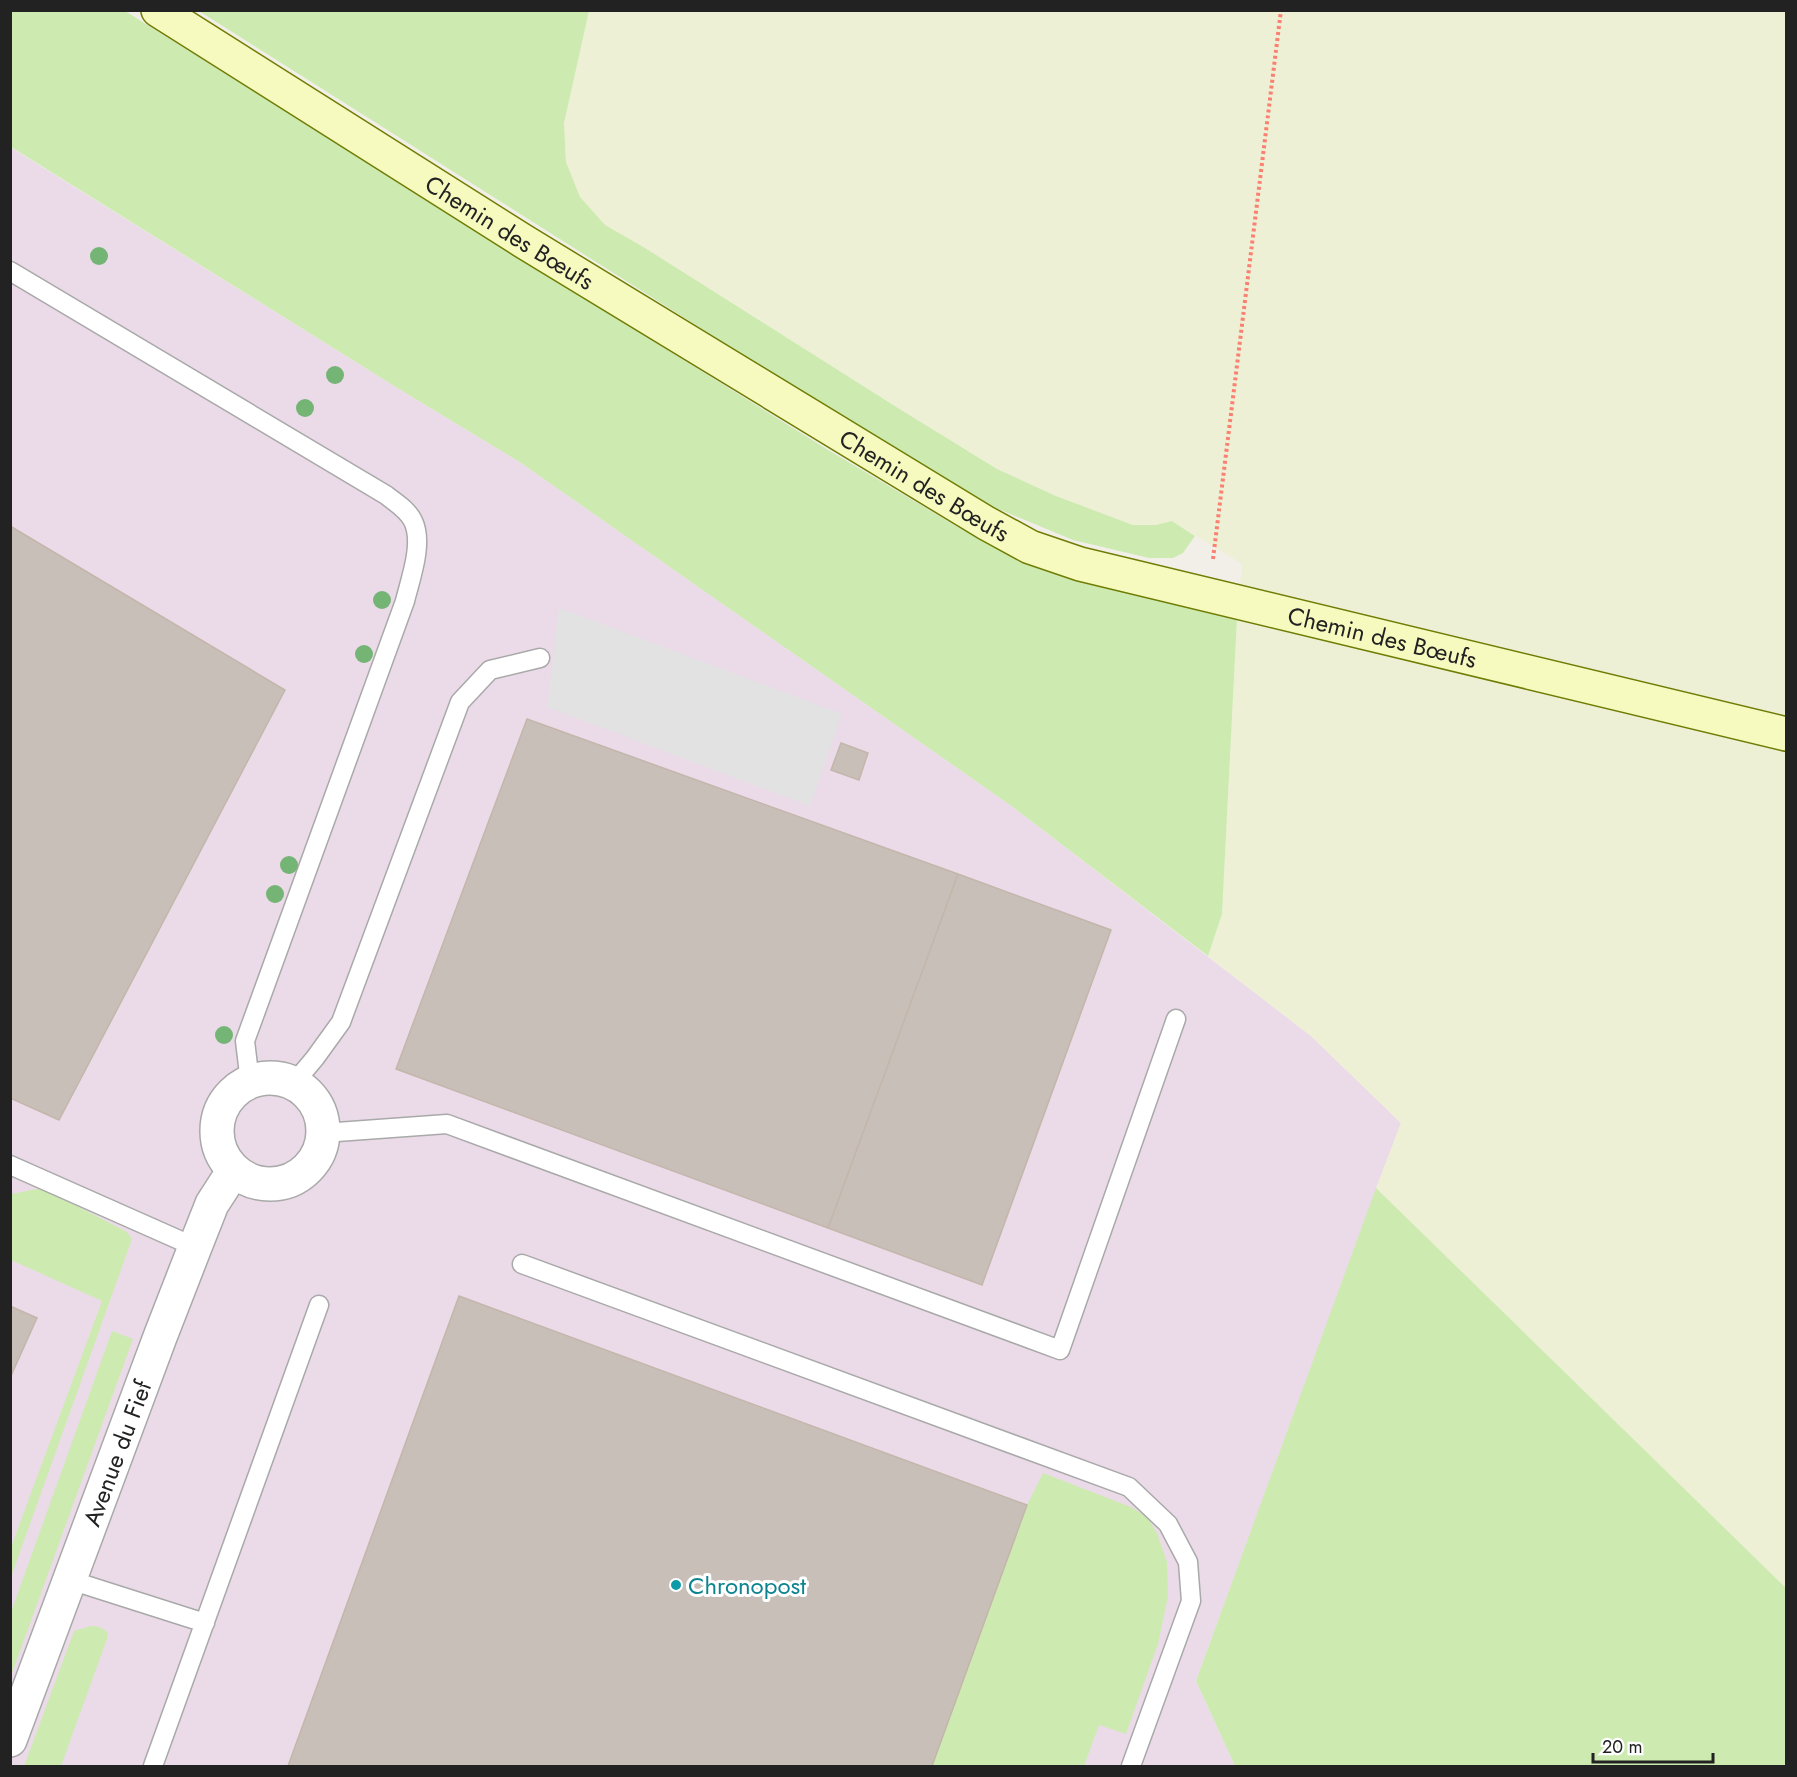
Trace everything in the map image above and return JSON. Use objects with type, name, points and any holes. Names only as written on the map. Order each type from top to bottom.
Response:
[{"type":"street","name":"Chemin des Bœufs","points":[[158,10],[523,241],[986,524],[1030,547],[1080,564],[1786,734]]},
{"type":"street","points":[[265,1078],[280,1078],[294,1083],[316,1104],[322,1118],[321,1148],[314,1162],[303,1173],[276,1184],[260,1184],[246,1179],[224,1158],[218,1144],[219,1114],[236,1089],[250,1082],[265,1078]]},
{"type":"street","name":"Avenue du Fief","points":[[10,1740],[195,1247],[212,1204],[234,1170]]},
{"type":"lane","points":[[10,271],[386,495],[402,507],[414,522],[417,538],[415,563],[405,601],[244,1041],[250,1082]]},
{"type":"lane","points":[[294,1083],[341,1022],[460,702],[490,670],[540,658]]},
{"type":"lane","points":[[323,1133],[447,1124],[1060,1350],[1176,1018]]},
{"type":"lane","points":[[10,1165],[195,1247]]},
{"type":"lane","points":[[522,1264],[1129,1487],[1167,1524],[1173,1534],[1188,1562],[1191,1601],[1131,1767]]},
{"type":"lane","points":[[153,1767],[319,1305]]},
{"type":"lane","points":[[70,1580],[204,1623]]},
{"type":"path","points":[[1208,595],[1281,10]]},
{"type":"shaded area","points":[[10,147],[521,463],[1010,805],[1311,1036],[1401,1123],[1196,1681],[1235,1766],[11,1766]]},
{"type":"shaded area","points":[[559,608],[842,714],[810,806],[547,707]]},
{"type":"green space","points":[[10,11],[125,11],[825,448],[961,529],[1043,570],[1084,583],[1237,618],[1222,914],[1208,956],[1010,805],[521,463],[11,147]]},
{"type":"green space","points":[[199,11],[589,11],[564,123],[566,162],[580,197],[605,225],[997,469],[1056,496],[1133,525],[1156,525],[1172,521],[1195,536],[1183,553],[1173,558],[1149,558],[1073,540],[991,506],[710,334]]},
{"type":"green space","points":[[589,11],[1786,11],[1786,1588],[1376,1188],[1401,1123],[1311,1036],[1208,956],[1222,914],[1237,618],[1242,564],[1172,521],[1156,525],[1133,525],[1056,496],[997,469],[645,248],[605,226],[580,197],[566,162],[564,123]]},
{"type":"green space","points":[[42,1188],[127,1232],[132,1239],[11,1577],[10,1550],[102,1301],[11,1260],[11,1194]]},
{"type":"green space","points":[[1376,1188],[1786,1588],[1786,1766],[1235,1766],[1196,1681]]},
{"type":"green space","points":[[112,1331],[133,1339],[11,1676],[11,1612]]},
{"type":"green space","points":[[1043,1473],[1131,1507],[1147,1517],[1157,1533],[1167,1562],[1168,1596],[1158,1644],[1126,1734],[1099,1725],[1084,1766],[932,1766],[1027,1505]]},
{"type":"green space","points":[[91,1626],[100,1627],[106,1631],[107,1639],[61,1766],[24,1766],[74,1631]]},
{"type":"building","points":[[10,526],[285,690],[59,1120],[10,1098]]},
{"type":"building","points":[[527,719],[958,874],[828,1228],[396,1069]]},
{"type":"building","points":[[841,743],[868,753],[859,780],[831,770]]},
{"type":"building","points":[[958,874],[1111,930],[982,1285],[828,1228]]},
{"type":"building","name":"Chronopost","points":[[459,1296],[1027,1505],[932,1766],[288,1766]]},
{"type":"building","points":[[10,1306],[37,1318],[10,1378]]},
{"type":"place","name":"Chronopost","points":[[676,1585]]}]
